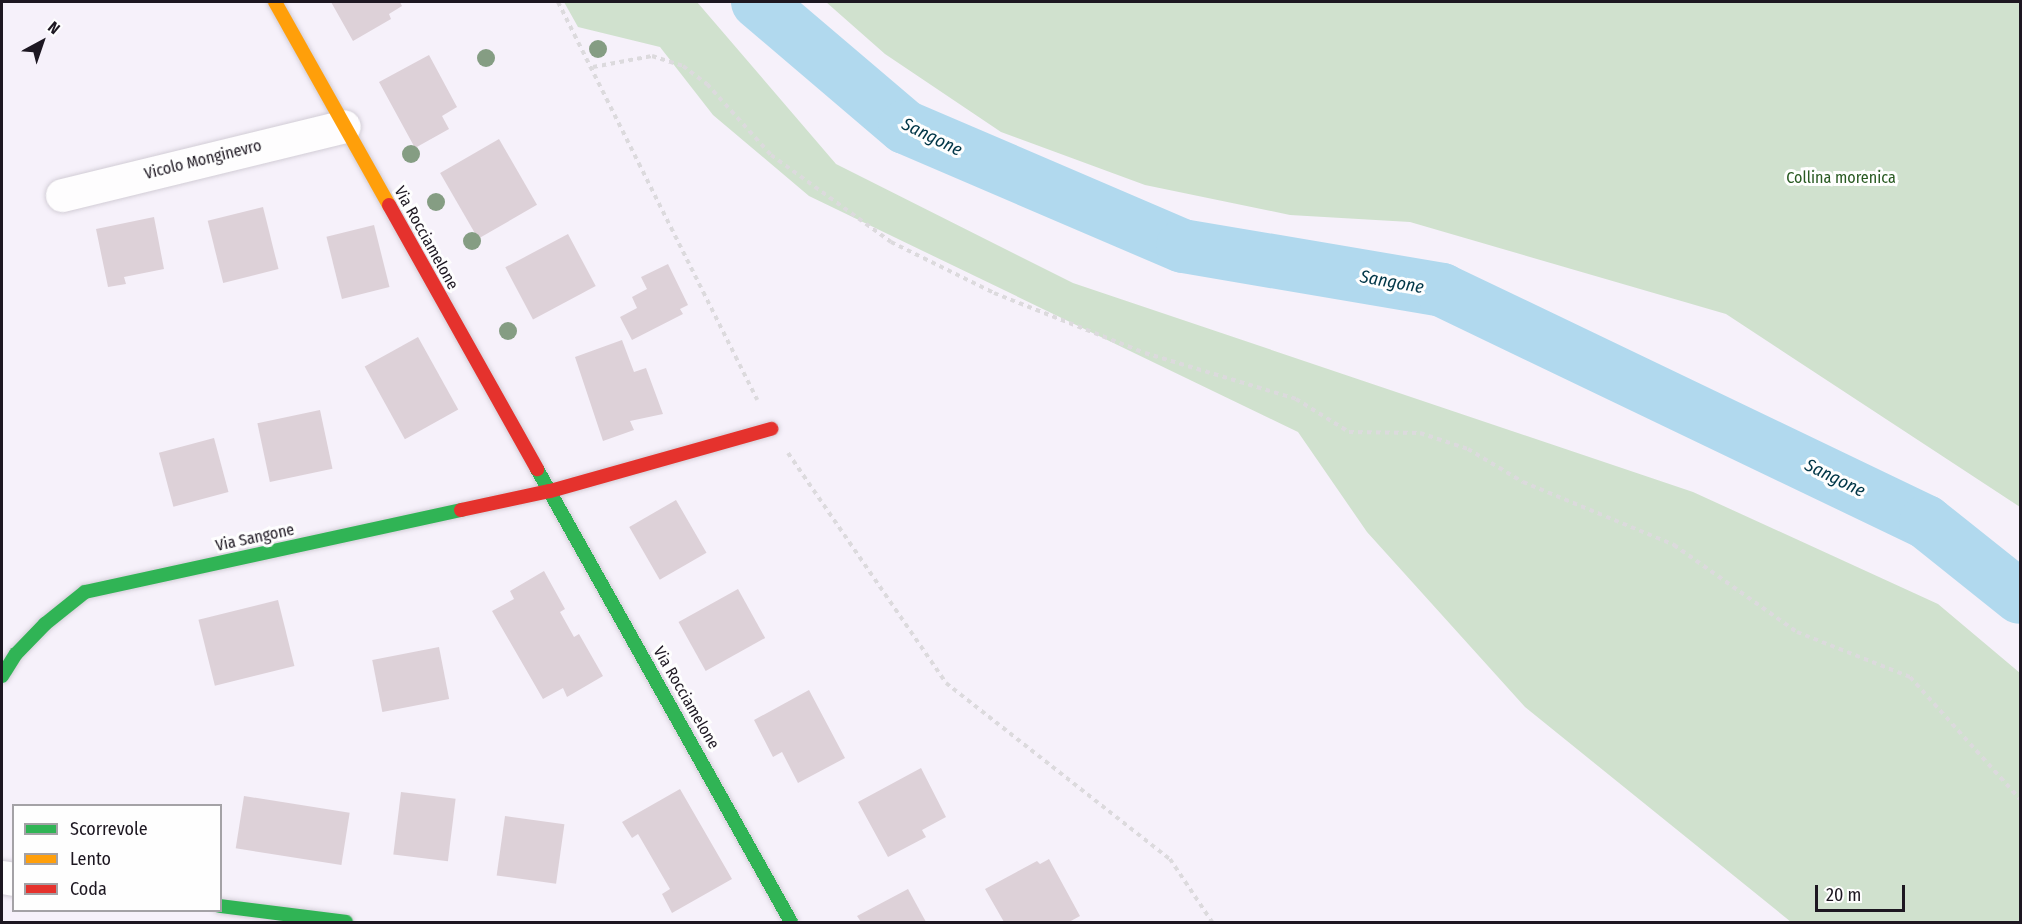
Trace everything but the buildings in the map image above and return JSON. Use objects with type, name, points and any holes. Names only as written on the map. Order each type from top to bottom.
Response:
[{"type":"street","name":"Via Rocciamelone","points":[[275,2],[791,922]]},
{"type":"street","name":"Vicolo Monginevro","points":[[63,195],[344,126]]},
{"type":"street","points":[[550,491],[771,429]]},
{"type":"street","name":"Via Sangone","points":[[2,676],[38,631],[86,592],[550,491]]},
{"type":"street","points":[[222,906],[346,922]]},
{"type":"path","points":[[558,2],[594,67],[771,429],[946,683],[1170,859],[1212,922]]},
{"type":"path","points":[[594,67],[652,56],[683,66],[707,84],[771,155],[891,242],[994,293],[1145,353],[1296,399],[1349,432],[1420,433],[1468,449],[1523,482],[1674,545],[1797,632],[1910,677],[2020,799]]},
{"type":"green space","points":[[564,2],[697,2],[836,164],[1073,283],[1693,492],[1938,604],[2020,673],[2020,922],[1791,922],[1525,707],[1367,532],[1298,432],[809,196],[713,115],[660,47],[578,27]]},
{"type":"green space","name":"Collina morenica","points":[[826,2],[2020,2],[2020,507],[1726,314],[1410,222],[1290,215],[1145,185],[1001,132],[885,54]]},
{"type":"waterway","name":"Sangone","points":[[758,2],[905,127],[1183,246],[1442,290],[1926,522],[2020,597]]},
{"type":"traffic: fast","points":[[537,469],[791,922]]},
{"type":"traffic: fast","points":[[2,676],[16,654],[45,624],[85,592],[461,510]]},
{"type":"traffic: fast","points":[[222,906],[346,922]]},
{"type":"traffic: slow","points":[[275,2],[389,205]]},
{"type":"traffic: jam","points":[[389,205],[537,469]]},
{"type":"traffic: jam","points":[[461,510],[550,491],[771,429]]}]
